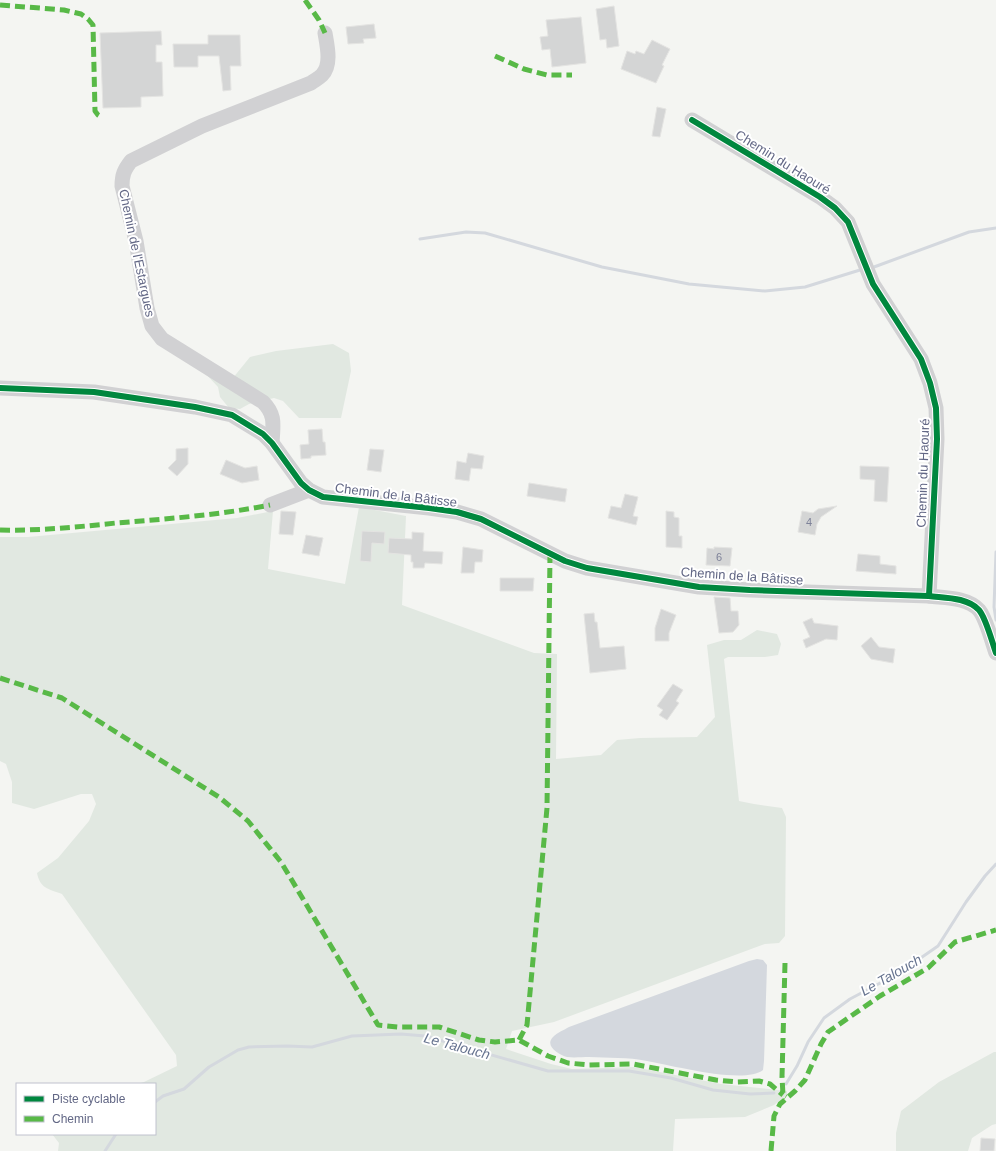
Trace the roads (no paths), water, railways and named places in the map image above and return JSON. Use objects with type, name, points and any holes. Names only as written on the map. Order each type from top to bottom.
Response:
[{"type":"street","name":"Chemin de l'Estargues","points":[[272,443],[274,420],[268,407],[263,402],[162,339],[152,326],[147,308],[136,241],[122,186],[122,176],[131,162],[202,126],[312,83],[324,74],[327,63],[325,33]]},
{"type":"street","name":"Chemin du Haouré","points":[[692,120],[820,197],[835,208],[848,222],[873,284],[921,359],[930,383],[936,408],[937,440],[929,596]]},
{"type":"street","name":"Chemin de la Bâtisse","points":[[0,388],[94,392],[195,407],[232,415],[263,434],[272,443],[301,484],[323,497],[457,512],[481,519],[565,561],[587,568],[699,587],[929,596],[958,600],[969,603],[979,610],[996,653]]},
{"type":"street","points":[[270,505],[309,490]]},
{"type":"waterway","points":[[874,267],[969,232],[996,228]]},
{"type":"waterway","points":[[420,239],[466,232],[485,233],[602,267],[689,284],[765,291],[805,287],[860,270]]},
{"type":"waterway","name":"Le Talouch","points":[[996,552],[994,607],[996,620]]},
{"type":"waterway","name":"Le Talouch","points":[[786,1084],[797,1066],[808,1042],[824,1018],[850,999],[899,973],[938,946],[966,902],[996,864]]},
{"type":"waterway","name":"Le Talouch","points":[[156,1101],[163,1096],[184,1089],[209,1067],[238,1050],[249,1047],[312,1047],[352,1036],[401,1034],[425,1036],[548,1071],[629,1071],[671,1078],[713,1090],[750,1094],[774,1093]]},
{"type":"waterway","name":"Le Talouch","points":[[105,1151],[115,1135]]}]
